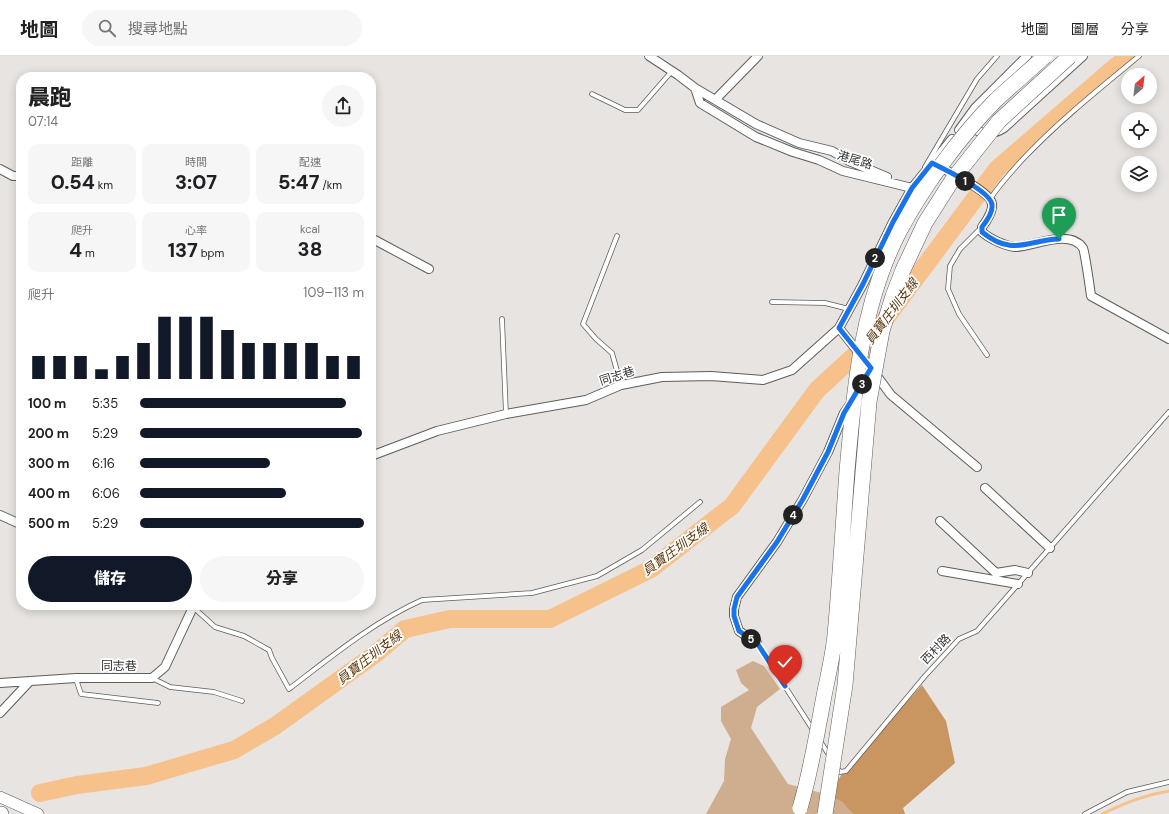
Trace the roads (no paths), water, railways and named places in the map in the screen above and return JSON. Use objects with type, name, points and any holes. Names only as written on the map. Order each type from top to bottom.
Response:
[{"type":"highway","points":[[798,812],[809,776],[835,638],[853,403],[863,342],[873,301],[896,240],[922,193],[943,163],[995,102],[1045,56]]},
{"type":"highway","points":[[825,814],[845,685],[869,402],[882,331],[893,296],[903,270],[925,223],[953,179],[999,121],[1070,56]]},
{"type":"street","name":"港尾路","points":[[649,56],[695,88],[700,103],[756,137],[793,152],[819,160],[843,171],[912,188]]},
{"type":"street","points":[[715,100],[758,56]]},
{"type":"street","points":[[695,88],[756,124],[799,143],[832,151],[861,166],[912,188],[964,124],[975,108],[1027,56]]},
{"type":"street","points":[[964,124],[984,134],[998,133],[1082,56]]},
{"type":"street","points":[[932,163],[964,180],[989,198],[992,205],[986,222],[982,227],[982,232],[988,237],[1014,247],[1053,239],[1068,240],[1077,243],[1083,249],[1091,296],[1169,339]]},
{"type":"street","points":[[0,169],[13,176],[16,176]]},
{"type":"street","name":"同志巷","points":[[376,454],[437,431],[506,414],[586,400],[621,385],[662,377],[711,376],[763,380],[792,370],[839,328],[912,188]]},
{"type":"street","points":[[376,241],[429,269]]},
{"type":"street","points":[[839,328],[891,395],[977,467]]},
{"type":"street","points":[[757,643],[739,631],[734,616],[737,597],[777,542],[803,499],[828,452],[844,413],[871,368]]},
{"type":"street","points":[[985,488],[1050,548]]},
{"type":"street","points":[[0,515],[16,522]]},
{"type":"street","points":[[940,521],[996,573],[1015,570],[1028,573]]},
{"type":"street","points":[[942,572],[1018,584]]},
{"type":"street","name":"同志巷","points":[[0,683],[76,678],[152,678],[165,667],[191,610]]},
{"type":"street","points":[[0,713],[30,680]]},
{"type":"street","points":[[0,797],[38,814]]},
{"type":"lane","points":[[912,188],[977,80],[997,56]]},
{"type":"lane","points":[[989,198],[1039,142],[1063,119],[1139,56]]},
{"type":"lane","points":[[592,94],[625,110],[638,110],[672,71]]},
{"type":"lane","points":[[982,227],[960,249],[950,266],[948,289],[959,314],[987,355]]},
{"type":"lane","points":[[617,236],[583,324],[612,354],[621,385]]},
{"type":"lane","points":[[772,302],[825,303],[849,309]]},
{"type":"lane","points":[[502,319],[506,414]]},
{"type":"lane","name":"西村路","points":[[757,643],[840,772],[846,771],[925,676],[959,639],[976,632],[1169,412]]},
{"type":"lane","points":[[197,610],[215,627],[244,636],[269,650],[289,689],[370,628],[411,605],[422,600],[532,593],[597,576],[642,550],[700,502]]},
{"type":"lane","points":[[76,678],[81,694],[158,703]]},
{"type":"lane","points":[[152,678],[170,687],[214,692],[242,702]]},
{"type":"lane","points":[[1085,814],[1127,792],[1169,782]]},
{"type":"waterway","name":"員寶庄圳支線","points":[[40,793],[77,785],[146,776],[234,750],[275,726],[374,655],[405,629],[450,619],[550,619],[651,569],[732,506],[817,390],[866,345],[997,169],[1115,67],[1130,56]]},
{"type":"waterway","points":[[1102,814],[1135,800],[1169,791]]}]
